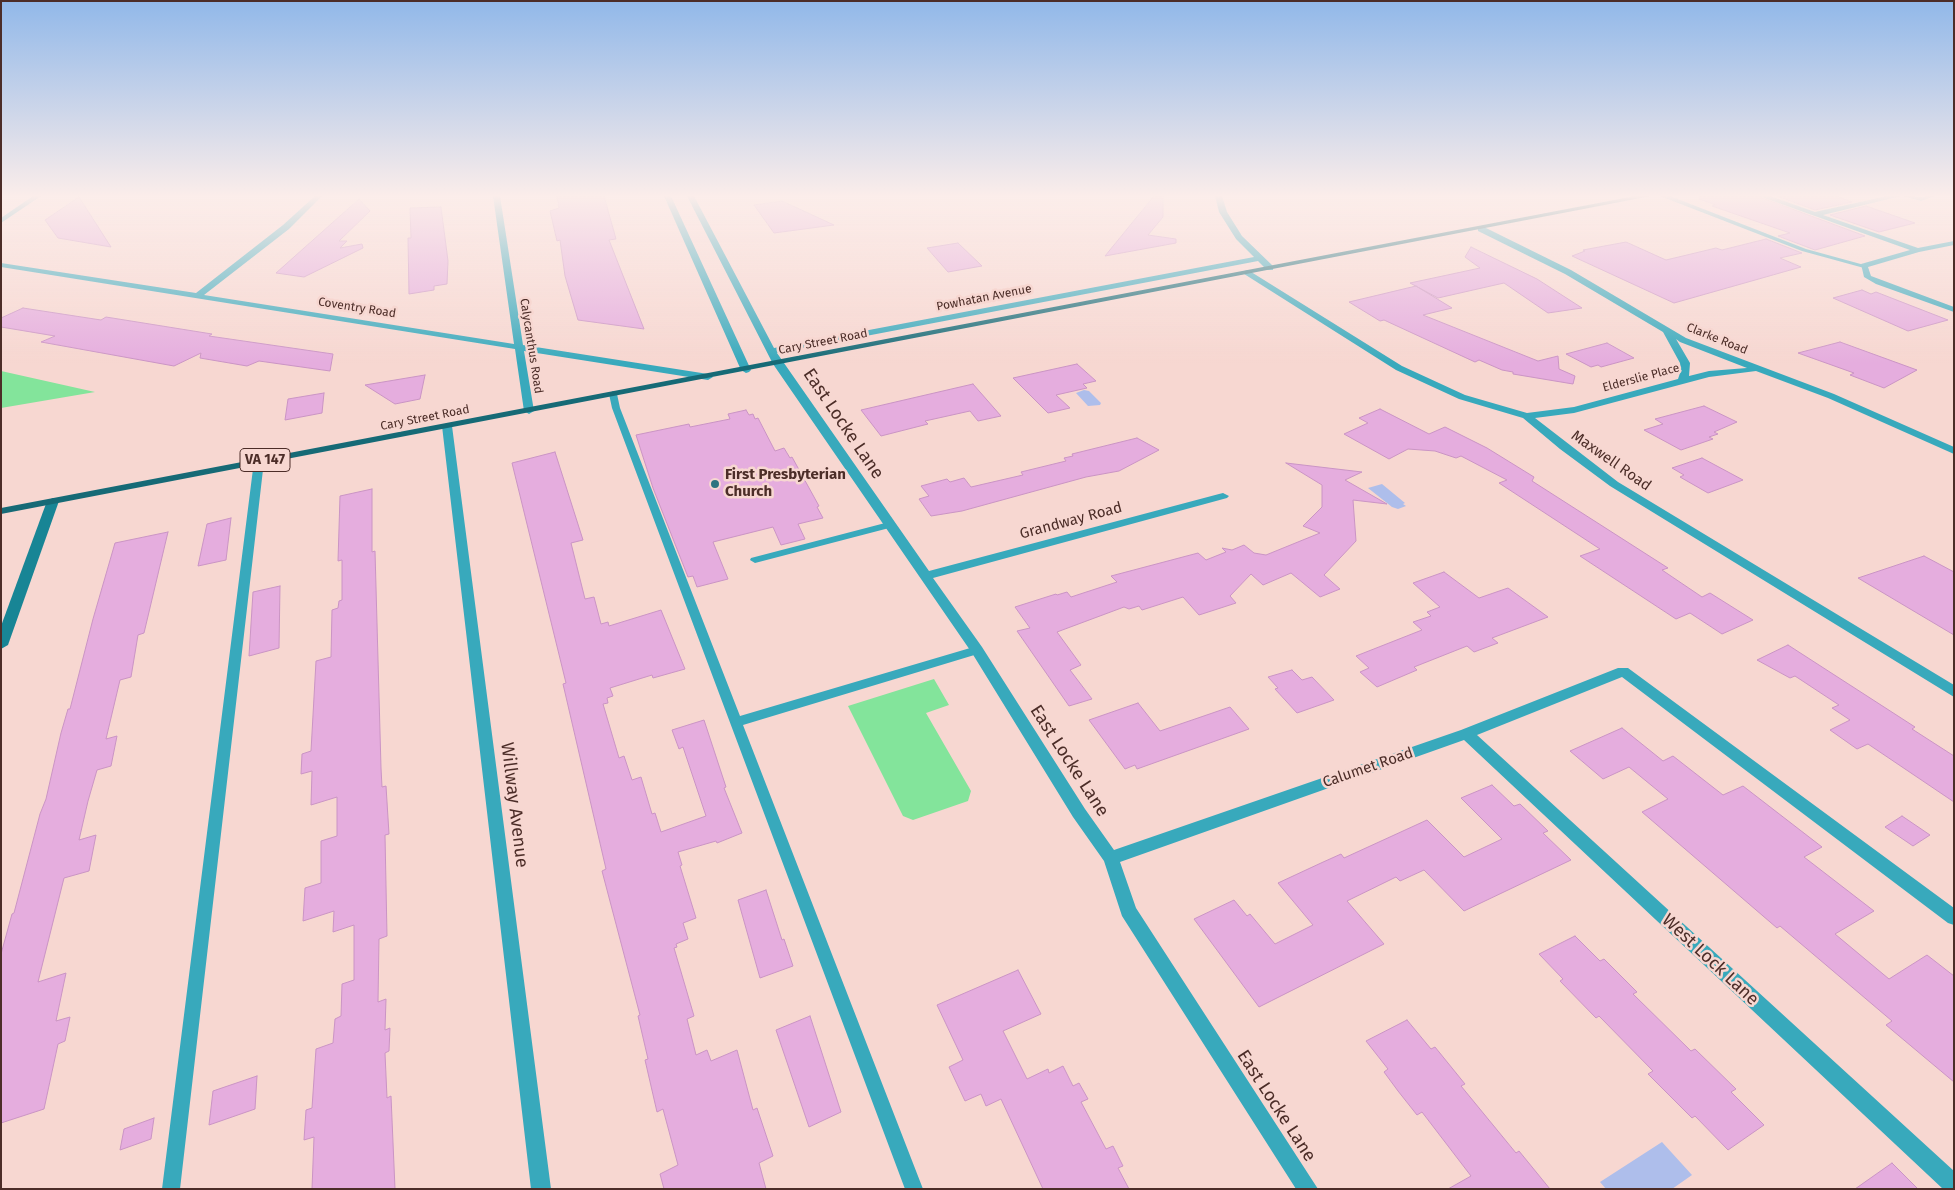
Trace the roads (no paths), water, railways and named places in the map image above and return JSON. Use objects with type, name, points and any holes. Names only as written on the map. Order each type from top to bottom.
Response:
[{"type":"main road","name":"Cary Street Road","points":[[1,511],[746,370],[775,358],[1359,252]]},
{"type":"street","points":[[199,295],[255,252]]},
{"type":"street","name":"Calycanthus Road","points":[[504,252],[529,411]]},
{"type":"street","points":[[692,252],[746,370]]},
{"type":"street","name":"East Locke Lane","points":[[719,252],[775,358],[977,650],[1079,813],[1111,858],[1128,911],[1308,1189]]},
{"type":"street","points":[[1254,252],[1270,268]]},
{"type":"street","name":"Clarke Road","points":[[1526,252],[1568,272],[1667,332],[1862,409],[1954,451]]},
{"type":"street","points":[[1913,252],[1864,266],[1868,277],[1954,310]]},
{"type":"street","name":"Powhatan Avenue","points":[[775,358],[1260,258]]},
{"type":"street","name":"Coventry Road","points":[[1,265],[708,377]]},
{"type":"street","name":"Maxwell Road","points":[[1245,272],[1399,368],[1462,397],[1528,416],[1564,447],[1614,484],[1954,692]]},
{"type":"street","points":[[1667,332],[1685,364],[1686,370],[1683,380]]},
{"type":"street","name":"Elderslie Place","points":[[1528,416],[1558,413],[1683,380],[1724,372],[1762,371]]},
{"type":"street","name":"Willway Avenue","points":[[447,426],[541,1189]]},
{"type":"street","name":"Grandway Road","points":[[926,576],[1223,496]]},
{"type":"street","points":[[1,645],[53,501]]},
{"type":"street","name":"Calumet Road","points":[[1111,858],[1466,734],[1623,671],[1954,918]]},
{"type":"street","name":"West Lock Lane","points":[[1466,734],[1954,1185]]},
{"type":"lane","points":[[1810,252],[1864,266]]},
{"type":"lane","points":[[612,394],[914,1189]]},
{"type":"lane","points":[[171,1189],[259,461]]},
{"type":"lane","points":[[755,560],[889,525]]},
{"type":"lane","points":[[737,722],[977,650]]},
{"type":"water","points":[[1084,390],[1089,391],[1101,403],[1100,405],[1088,406],[1076,393]]},
{"type":"water","points":[[1382,484],[1405,503],[1403,504],[1406,506],[1398,509],[1392,507],[1368,488]]},
{"type":"water","points":[[1662,1142],[1692,1175],[1672,1189],[1606,1189],[1600,1182]]},
{"type":"place","name":"First Presbyterian Church","points":[[715,484]]}]
